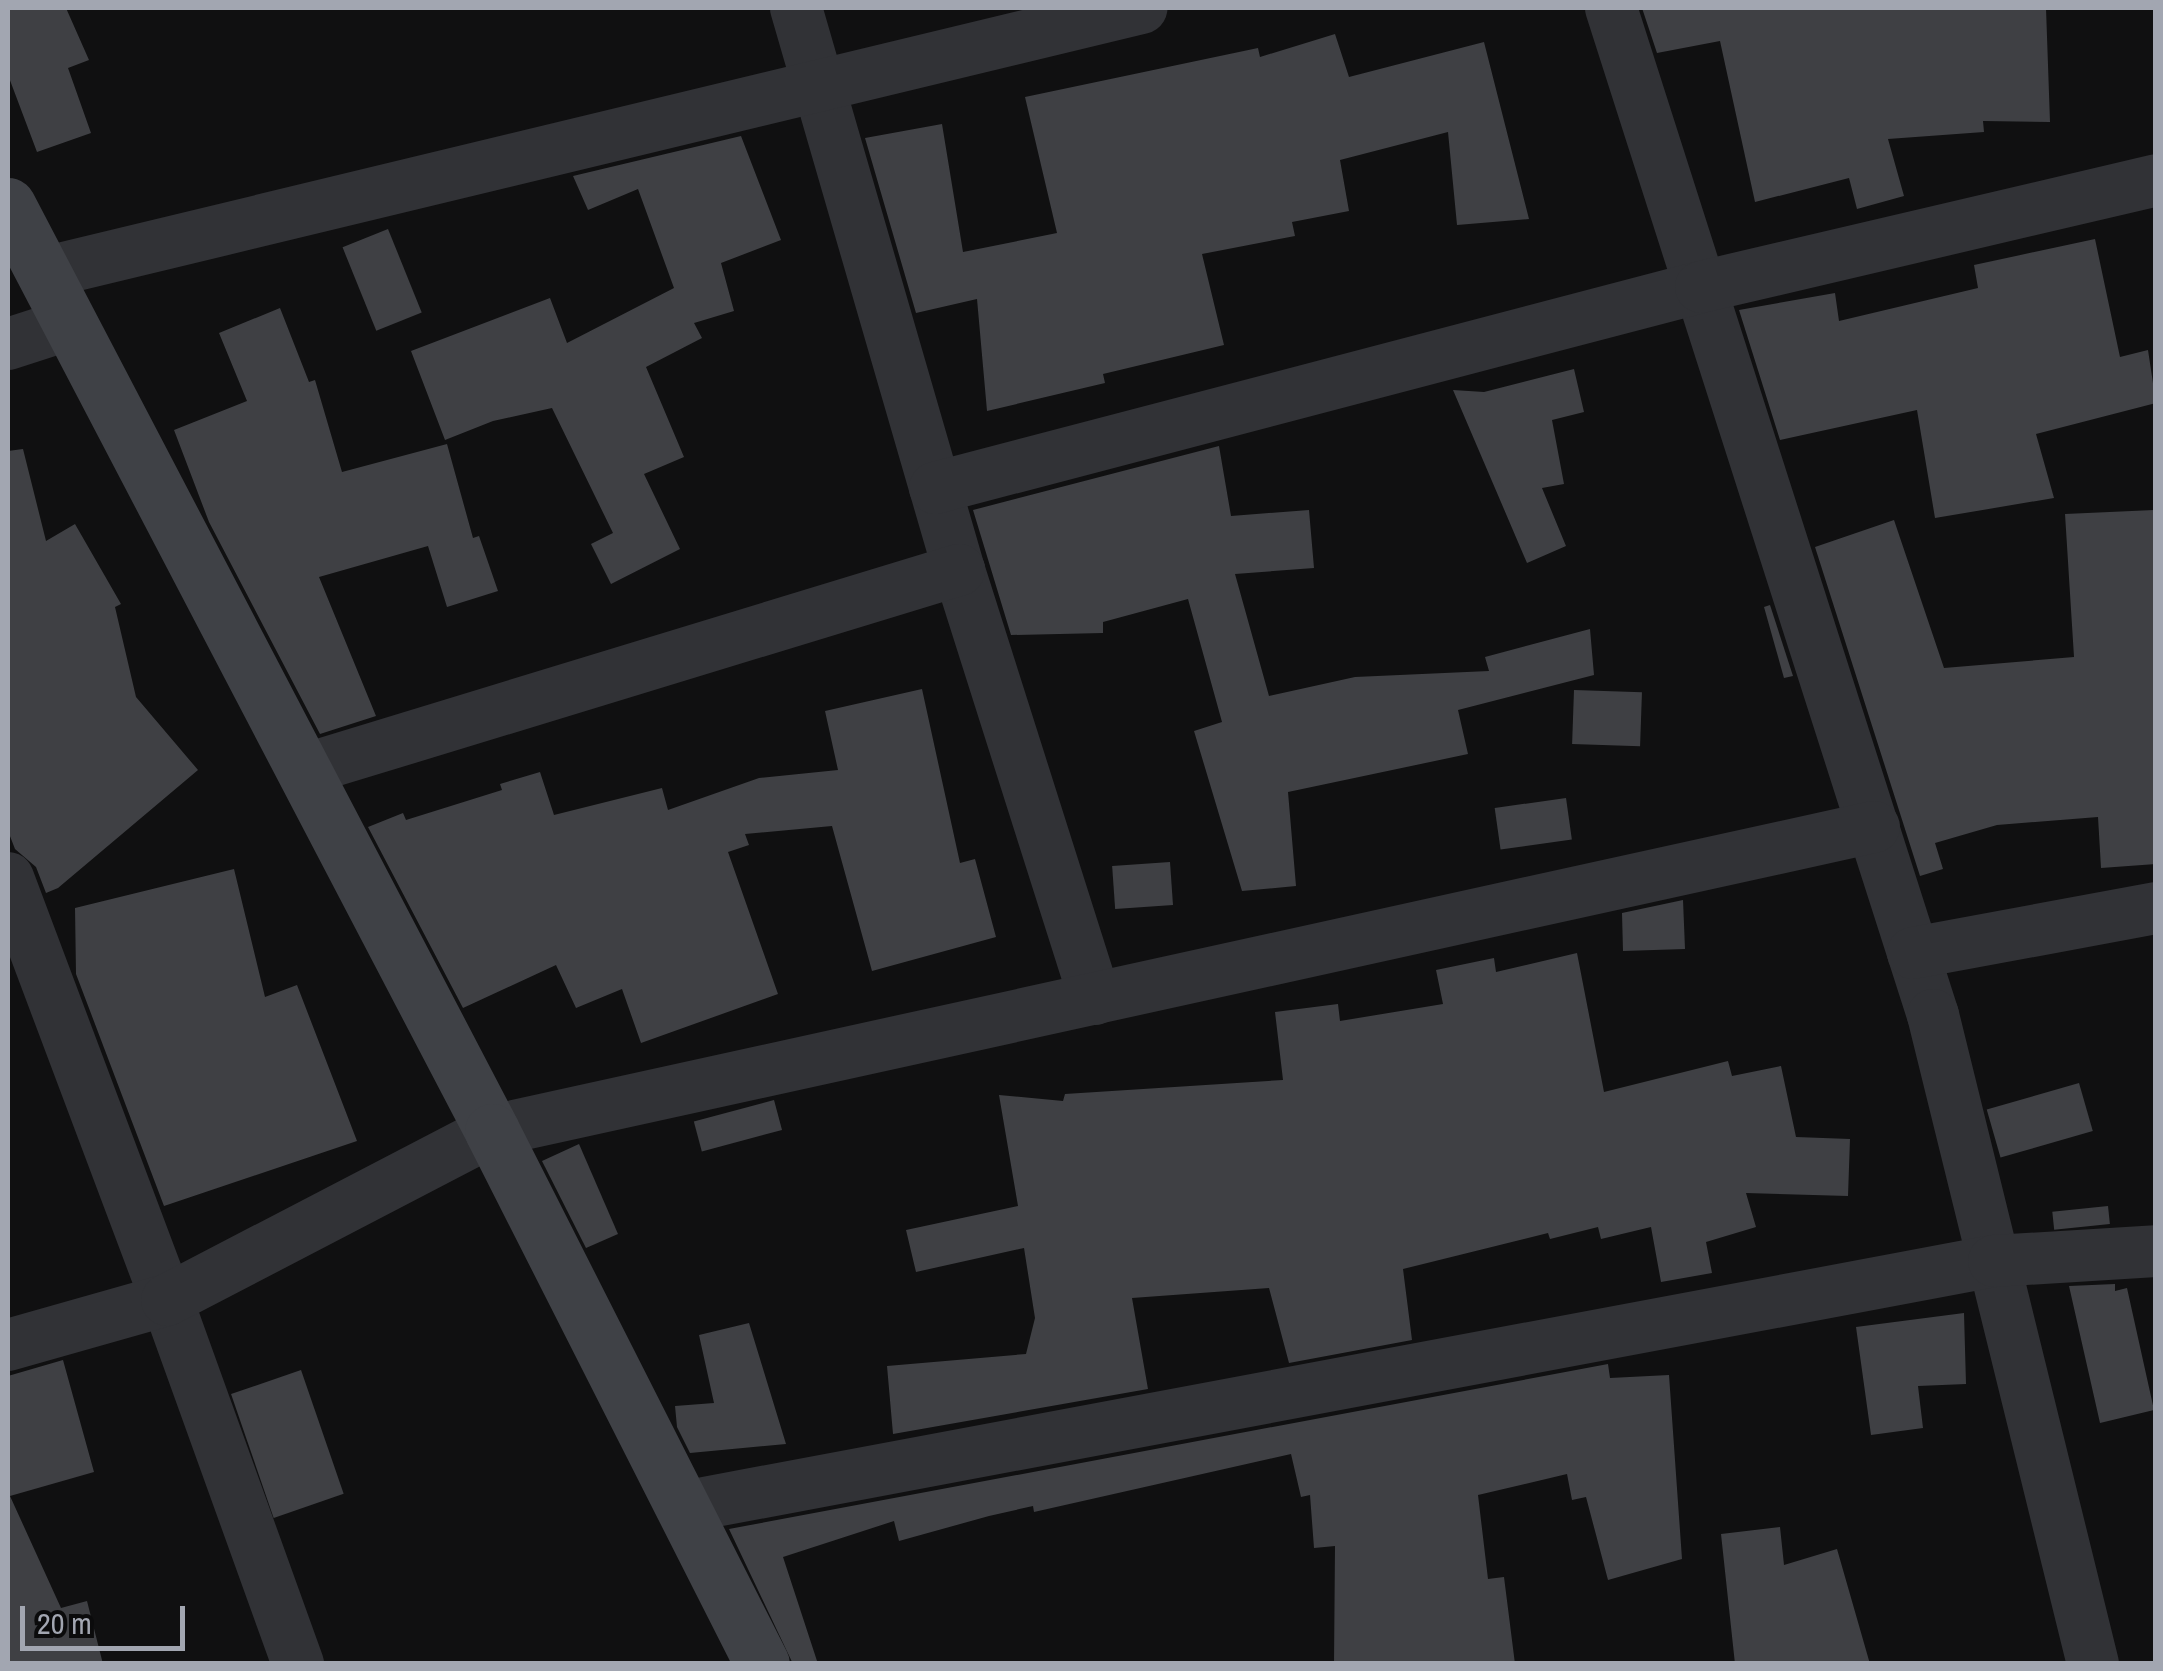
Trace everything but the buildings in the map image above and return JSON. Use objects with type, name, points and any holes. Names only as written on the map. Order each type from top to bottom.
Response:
[{"type":"street","points":[[796,8],[959,570],[1095,998]]},
{"type":"street","points":[[43,272],[1142,8]]},
{"type":"street","points":[[1612,8],[1933,1015],[2093,1664]]},
{"type":"street","points":[[935,488],[1701,287],[2156,180]]},
{"type":"street","points":[[8,205],[492,1131],[762,1664]]},
{"type":"street","points":[[8,344],[70,324]]},
{"type":"street","points":[[303,770],[959,570]]},
{"type":"street","points":[[8,1345],[167,1300],[492,1131],[1874,827]]},
{"type":"street","points":[[8,878],[167,1300],[298,1664]]},
{"type":"street","points":[[1913,953],[2156,908]]},
{"type":"street","points":[[682,1508],[1994,1261],[2156,1251]]}]
